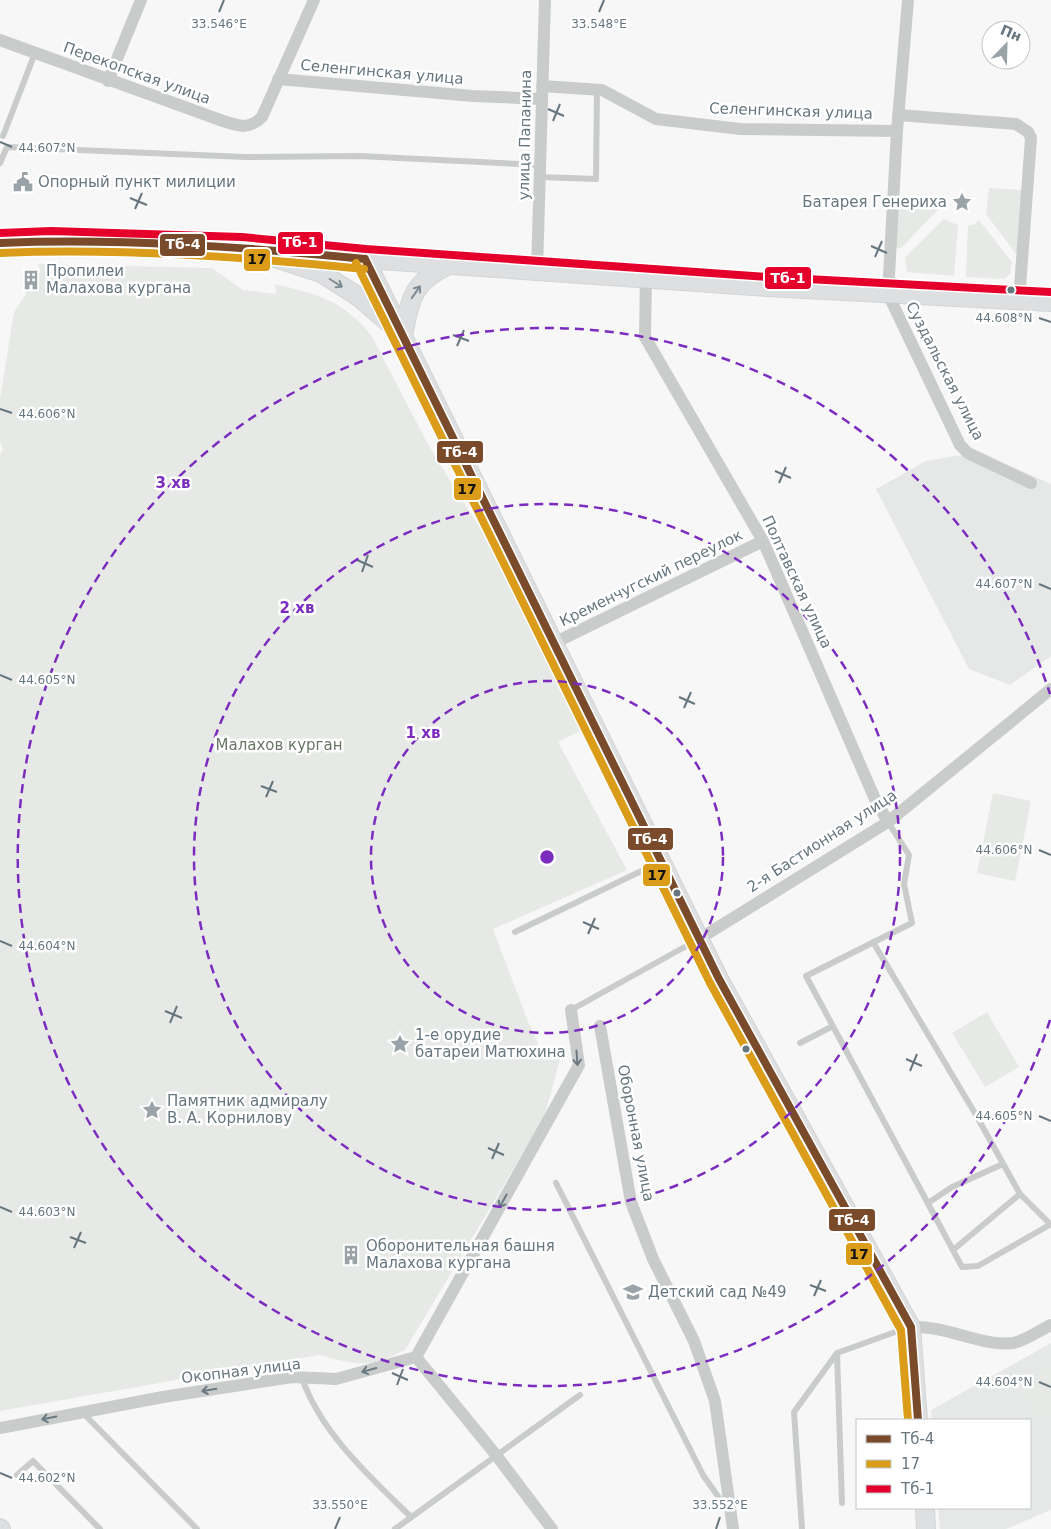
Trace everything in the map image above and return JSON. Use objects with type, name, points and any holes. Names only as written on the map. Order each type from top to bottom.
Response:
[{"type":"main road","points":[[0,243],[51,241],[242,247],[451,265],[888,294],[1051,302]]},
{"type":"main road","points":[[242,247],[321,273],[356,295],[403,335]]},
{"type":"main road","points":[[365,259],[719,979],[911,1327],[918,1419]]},
{"type":"main road","points":[[403,335],[412,296],[430,274],[451,265]]},
{"type":"main road","points":[[924,1509],[926,1529]]},
{"type":"street","points":[[108,81],[142,0]]},
{"type":"street","points":[[278,79],[314,0]]},
{"type":"street","name":"улица Папанина","points":[[537,270],[545,0]]},
{"type":"street","points":[[888,294],[898,115],[908,0]]},
{"type":"street","name":"Перекопская улица","points":[[0,40],[108,81],[235,125],[250,126],[262,117],[278,79]]},
{"type":"street","name":"Селенгинская улица","points":[[278,79],[473,96],[542,99]]},
{"type":"street","name":"Селенгинская улица","points":[[542,86],[602,90],[656,119],[740,129],[897,131]]},
{"type":"street","points":[[898,115],[1016,124],[1028,132],[1031,138],[1019,301]]},
{"type":"street","name":"Полтавская улица","points":[[646,278],[645,337],[763,541],[876,799],[888,822]]},
{"type":"street","name":"Суздальская улица","points":[[888,294],[960,445],[968,454],[1031,483]]},
{"type":"street","name":"Кременчугский переулок","points":[[554,644],[763,541]]},
{"type":"street","name":"2-я Бастионная улица","points":[[699,939],[888,822],[1051,689]]},
{"type":"street","points":[[552,1529],[496,1454],[416,1357],[578,1065],[571,1010]]},
{"type":"street","name":"Оборонная улица","points":[[600,1026],[631,1202],[653,1259],[694,1342],[715,1401],[732,1529]]},
{"type":"street","points":[[911,1327],[942,1328],[992,1342],[1015,1343],[1051,1325]]},
{"type":"street","name":"Окопная улица","points":[[0,1428],[246,1384],[302,1378],[336,1379],[416,1357]]},
{"type":"lane","points":[[3,136],[36,54]]},
{"type":"lane","points":[[0,163],[7,147],[245,157],[359,156],[540,171],[596,179],[597,89]]},
{"type":"lane","points":[[873,942],[1020,1194],[1050,1224],[970,1268],[962,1267],[806,976],[873,942],[912,923],[904,884],[909,854],[888,822]]},
{"type":"lane","points":[[515,932],[661,861]]},
{"type":"lane","points":[[571,1010],[699,939]]},
{"type":"lane","points":[[800,1043],[833,1026]]},
{"type":"lane","points":[[928,1203],[952,1187],[1003,1164]]},
{"type":"lane","points":[[556,1183],[703,1475],[730,1514]]},
{"type":"lane","points":[[953,1250],[1020,1194]]},
{"type":"lane","points":[[802,1529],[794,1412],[837,1353],[911,1327]]},
{"type":"lane","points":[[837,1353],[842,1502]]},
{"type":"lane","points":[[302,1378],[312,1401],[352,1458],[410,1516]]},
{"type":"lane","points":[[395,1529],[410,1516],[580,1394]]},
{"type":"lane","points":[[82,1412],[197,1529]]},
{"type":"lane","points":[[17,1475],[33,1461],[100,1529]]},
{"type":"shaded area","points":[[979,452],[1051,484],[1051,656],[1010,685],[969,669],[876,489],[926,461]]},
{"type":"shaded area","points":[[1051,1343],[1051,1510],[1006,1529],[940,1529],[938,1509],[1031,1509],[1031,1419],[932,1419],[931,1410]]},
{"type":"green space","points":[[989,188],[1022,190],[1017,255],[986,214]]},
{"type":"green space","points":[[898,198],[939,201],[939,209],[901,248],[897,248],[895,245]]},
{"type":"green space","points":[[944,219],[958,225],[954,276],[907,272],[905,257]]},
{"type":"green space","points":[[979,220],[1012,262],[1010,274],[1004,279],[966,277],[968,225],[973,225]]},
{"type":"green space","name":"Малахов курган","points":[[38,264],[212,268],[243,290],[276,294],[275,284],[317,295],[350,313],[360,323],[371,335],[430,448],[504,567],[584,729],[558,742],[627,870],[493,929],[529,1024],[544,1057],[557,1049],[560,1059],[544,1118],[405,1350],[372,1363],[354,1363],[319,1355],[0,1411],[0,456],[3,449],[0,441],[0,399],[14,312],[26,294],[25,287],[41,272]]},
{"type":"green space","points":[[993,793],[1031,801],[1015,881],[977,873]]},
{"type":"green space","points":[[987,1012],[1019,1067],[985,1087],[952,1033]]},
{"type":"green space","points":[[1051,1364],[1051,1416],[1037,1423],[1016,1382]]},
{"type":"transit line","name":"Тб-1","points":[[0,233],[51,231],[242,237],[366,249],[769,277],[1051,292]]},
{"type":"transit line","name":"Тб-4","points":[[0,243],[91,242],[183,245],[365,259]]},
{"type":"transit line","name":"17","points":[[0,253],[137,253],[273,261],[364,269]]},
{"type":"transit line","name":"Тб-4","points":[[365,259],[719,979],[911,1327],[918,1419]]},
{"type":"transit line","name":"17","points":[[356,263],[710,983],[901,1330],[908,1419]]},
{"type":"place","name":"Опорный пункт милиции","points":[[23,182]]},
{"type":"place","name":"Батарея Генериха","points":[[962,202]]},
{"type":"place","name":"Пропилеи Малахова кургана","points":[[31,280]]},
{"type":"place","name":"1-е орудие батареи Матюхина","points":[[400,1044]]},
{"type":"place","name":"Памятник адмиралу В. А. Корнилову","points":[[152,1110]]},
{"type":"place","name":"Оборонительная башня Малахова кургана","points":[[351,1255]]},
{"type":"place","name":"Детский сад №49","points":[[633,1292]]}]
